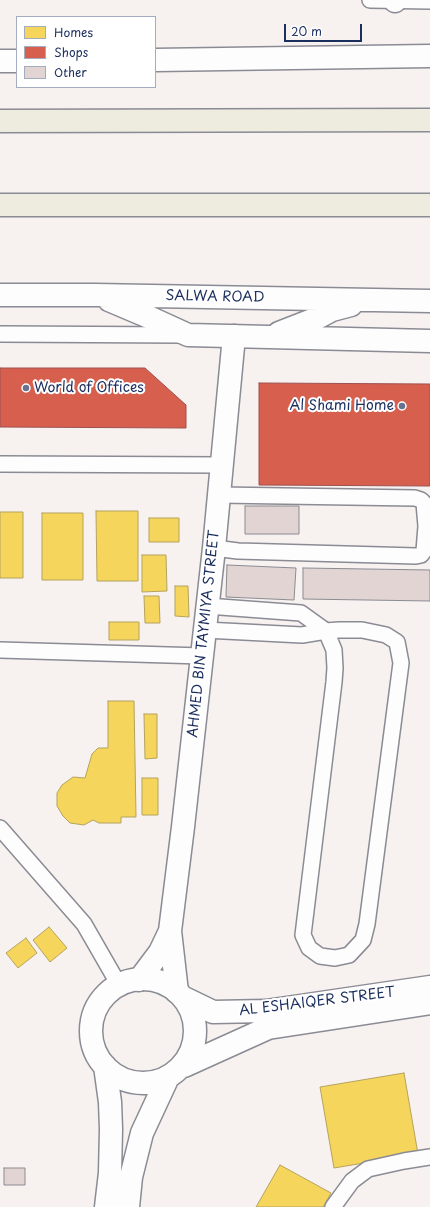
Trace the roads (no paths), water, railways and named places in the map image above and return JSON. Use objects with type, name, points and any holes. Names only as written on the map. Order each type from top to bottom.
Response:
[{"type":"highway","points":[[0,121],[430,120]]},
{"type":"highway","points":[[0,206],[430,205]]},
{"type":"street","points":[[156,60],[430,56]]},
{"type":"street","points":[[0,62],[16,61]]},
{"type":"street","name":"SALWA ROAD","points":[[0,295],[95,295],[430,301]]},
{"type":"street","points":[[95,295],[188,335],[430,341]]},
{"type":"street","points":[[270,337],[315,319],[332,310],[370,300]]},
{"type":"street","name":"AHMED BIN TAYMIYA STREET","points":[[180,995],[170,931],[214,548],[234,336]]},
{"type":"street","name":"AHMED BIN TAYMIYA STREET","points":[[129,982],[160,952],[170,931]]},
{"type":"street","points":[[128,1207],[131,1177],[142,1133],[176,1071],[192,1049],[195,1032],[192,1014],[180,995],[166,985],[153,980],[129,982],[108,993],[96,1009],[91,1028],[94,1049],[105,1066],[118,1077],[135,1083],[152,1083],[176,1071]]},
{"type":"street","name":"AL ESHAIQER STREET","points":[[180,995],[213,1012],[266,1010],[430,987]]},
{"type":"street","name":"AL ESHAIQER STREET","points":[[176,1071],[268,1028],[430,1003]]},
{"type":"street","points":[[105,1066],[110,1102],[111,1129],[110,1173],[106,1207]]},
{"type":"lane","points":[[370,0],[430,1]]},
{"type":"lane","points":[[0,334],[188,335]]},
{"type":"lane","points":[[0,464],[222,465]]},
{"type":"lane","points":[[214,548],[238,551],[416,556],[422,555],[424,551],[426,526],[424,502],[416,498],[219,495]]},
{"type":"lane","points":[[205,630],[302,635],[326,631],[362,630],[386,635],[397,642],[401,663],[367,924],[363,940],[349,955],[335,958],[320,956],[309,948],[303,935],[334,682],[334,650],[326,631],[301,613],[207,606]]},
{"type":"lane","points":[[0,650],[202,656]]},
{"type":"lane","points":[[0,828],[84,924],[129,982]]},
{"type":"lane","points":[[333,1207],[352,1181],[368,1169],[430,1157]]},
{"type":"place","name":"World of Offices","points":[[26,388]]},
{"type":"place","name":"Al Shami Home","points":[[402,406]]}]
